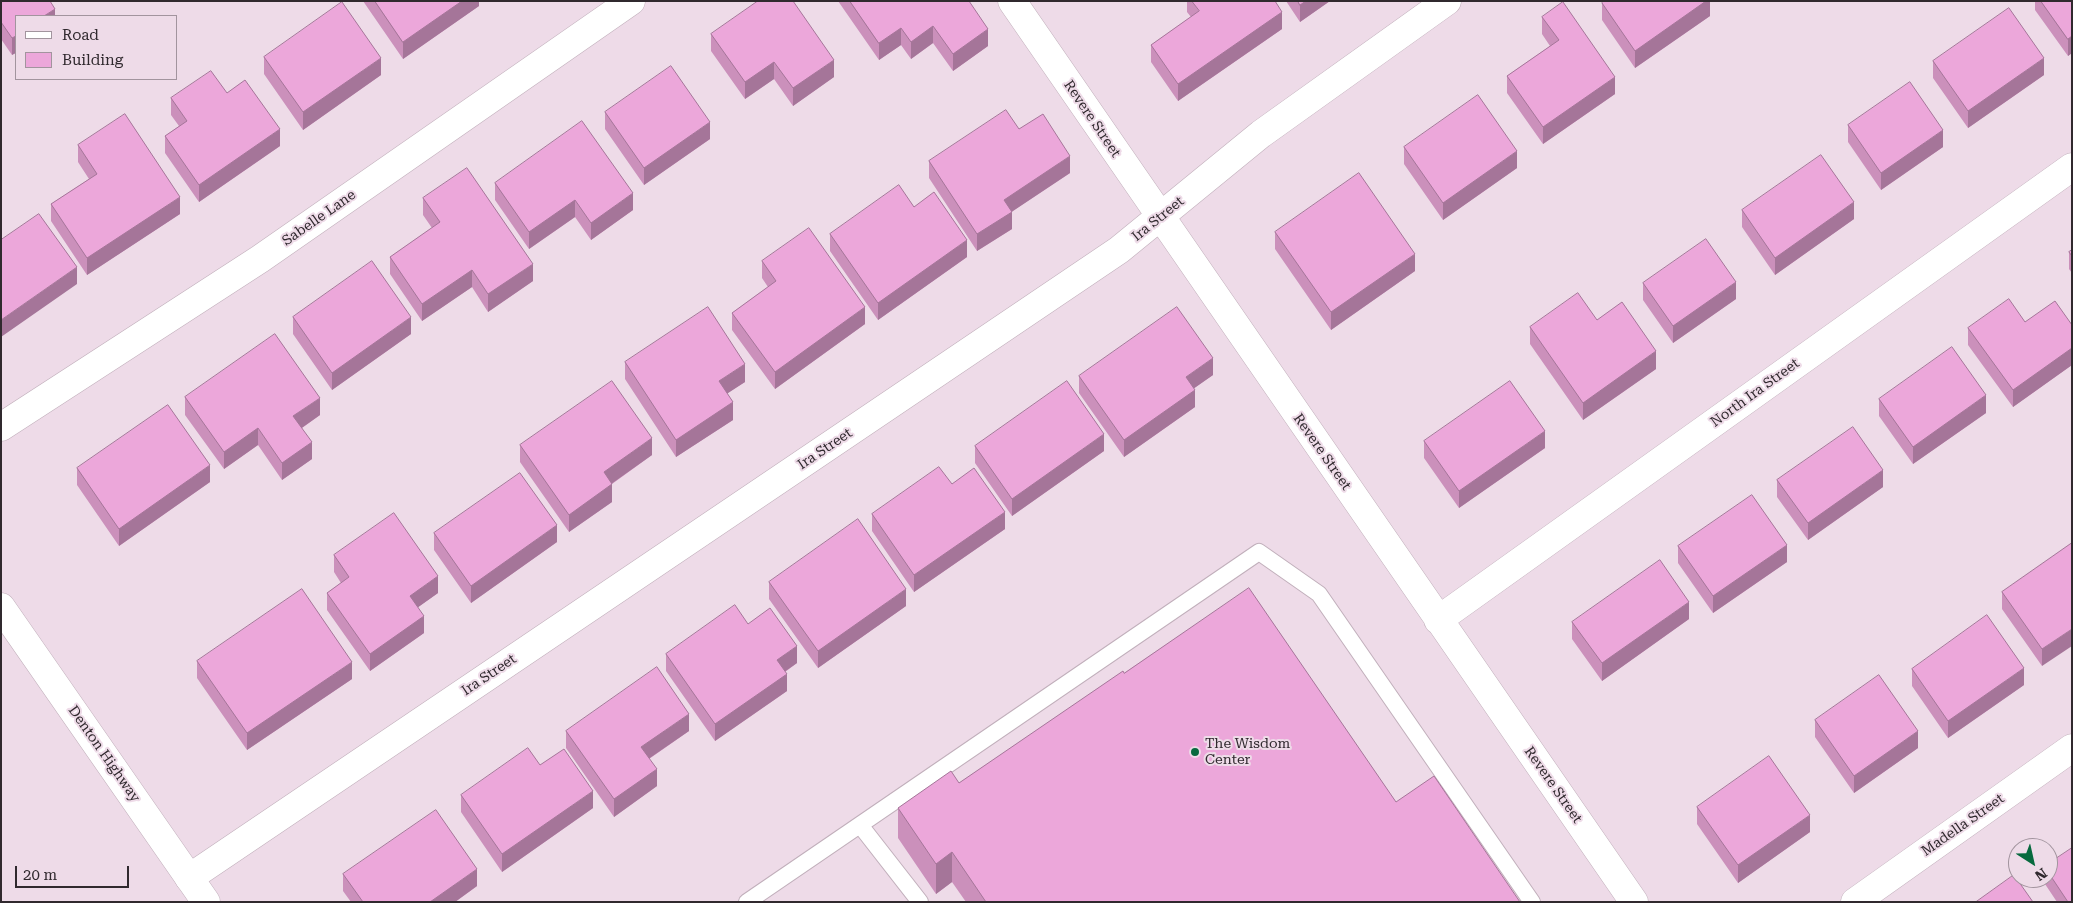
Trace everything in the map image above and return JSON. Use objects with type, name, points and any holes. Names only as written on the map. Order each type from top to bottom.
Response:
[{"type":"street","name":"Sabelle Lane","points":[[1,426],[260,259],[632,1]]},
{"type":"street","name":"Revere Street","points":[[1012,1],[1634,902]]},
{"type":"street","name":"Ira Street","points":[[189,878],[1119,250],[1261,134],[1447,1]]},
{"type":"street","name":"North Ira Street","points":[[1438,620],[2072,167]]},
{"type":"street","name":"Denton Highway","points":[[1,607],[206,902]]},
{"type":"street","name":"Madella Street","points":[[1855,902],[2072,748]]},
{"type":"lane","points":[[748,902],[1259,552],[1319,594],[1532,902]]},
{"type":"lane","points":[[860,825],[920,902]]},
{"type":"building","points":[[1,1],[50,1],[55,9],[46,15],[15,15],[15,36],[12,38],[1,22]]},
{"type":"building","points":[[375,1],[462,1],[403,42]]},
{"type":"building","points":[[758,1],[793,1],[834,60],[793,88],[774,62],[745,82],[711,34]]},
{"type":"building","points":[[850,1],[969,1],[988,29],[953,54],[933,26],[911,42],[901,28],[879,43]]},
{"type":"building","points":[[1192,1],[1275,1],[1282,12],[1178,84],[1151,45],[1199,11]]},
{"type":"building","points":[[1298,1],[1306,1],[1300,5]]},
{"type":"building","points":[[1604,1],[1706,1],[1635,51],[1602,3]]},
{"type":"building","points":[[2041,1],[2072,1],[2072,36],[2068,39]]},
{"type":"building","points":[[342,2],[381,58],[303,112],[264,57]]},
{"type":"building","points":[[1563,2],[1615,77],[1543,127],[1507,76],[1559,40],[1542,17]]},
{"type":"building","points":[[2009,8],[2044,58],[1968,111],[1933,61]]},
{"type":"building","points":[[671,66],[710,122],[644,168],[605,112]]},
{"type":"building","points":[[211,71],[227,93],[245,80],[280,129],[199,185],[165,136],[187,121],[171,98]]},
{"type":"building","points":[[1910,82],[1943,130],[1881,173],[1848,125]]},
{"type":"building","points":[[1478,95],[1517,151],[1443,203],[1404,147]]},
{"type":"building","points":[[1006,110],[1019,129],[1043,114],[1070,156],[1004,200],[1012,212],[977,234],[929,161]]},
{"type":"building","points":[[125,114],[180,197],[87,258],[51,204],[97,174],[78,145]]},
{"type":"building","points":[[582,121],[633,193],[591,223],[575,200],[529,232],[495,183]]},
{"type":"building","points":[[1821,155],[1854,202],[1775,258],[1742,210]]},
{"type":"building","points":[[467,168],[533,264],[488,294],[472,270],[422,304],[390,257],[440,222],[423,198]]},
{"type":"building","points":[[1359,173],[1415,254],[1331,312],[1275,232]]},
{"type":"building","points":[[899,185],[914,207],[934,192],[967,240],[878,303],[830,234]]},
{"type":"building","points":[[39,214],[77,267],[1,320],[1,240]]},
{"type":"building","points":[[809,228],[865,307],[775,372],[732,313],[776,281],[762,261]]},
{"type":"building","points":[[1706,239],[1736,282],[1673,326],[1643,283]]},
{"type":"building","points":[[372,261],[411,317],[332,373],[293,317]]},
{"type":"building","points":[[1578,293],[1597,320],[1622,302],[1656,351],[1583,403],[1530,327]]},
{"type":"building","points":[[2009,299],[2025,322],[2055,301],[2072,325],[2072,348],[2013,390],[1968,328]]},
{"type":"building","points":[[708,307],[745,364],[719,381],[733,402],[676,440],[625,362]]},
{"type":"building","points":[[1177,307],[1213,358],[1186,377],[1195,390],[1124,440],[1079,376]]},
{"type":"building","points":[[275,334],[320,398],[293,416],[312,442],[282,463],[258,428],[224,452],[185,397]]},
{"type":"building","points":[[1952,347],[1986,395],[1913,447],[1879,399]]},
{"type":"building","points":[[612,381],[652,438],[604,472],[612,484],[569,515],[520,445]]},
{"type":"building","points":[[1067,381],[1104,434],[1012,499],[975,446]]},
{"type":"building","points":[[1510,381],[1545,431],[1459,491],[1424,441]]},
{"type":"building","points":[[168,405],[210,465],[119,529],[77,468]]},
{"type":"building","points":[[1853,427],[1883,470],[1808,523],[1777,480]]},
{"type":"building","points":[[939,467],[952,484],[974,468],[1005,512],[914,575],[872,514]]},
{"type":"building","points":[[520,473],[557,525],[471,586],[434,533]]},
{"type":"building","points":[[1752,495],[1787,545],[1713,596],[1678,546]]},
{"type":"building","points":[[394,513],[438,576],[410,596],[424,616],[370,654],[327,593],[349,577],[334,555]]},
{"type":"building","points":[[858,519],[906,589],[818,651],[769,582]]},
{"type":"building","points":[[2072,543],[2072,629],[2042,649],[2002,592]]},
{"type":"building","points":[[1660,560],[1689,602],[1602,663],[1572,622]]},
{"type":"building","name":"The Wisdom Center","points":[[1249,588],[1396,802],[1434,776],[1520,902],[986,902],[952,852],[936,864],[898,808],[951,771],[959,783]]},
{"type":"building","points":[[302,589],[352,662],[247,733],[197,661]]},
{"type":"building","points":[[735,605],[748,624],[770,608],[797,646],[777,660],[787,674],[715,724],[666,654]]},
{"type":"building","points":[[1987,615],[2024,668],[1948,721],[1912,669]]},
{"type":"building","points":[[657,667],[689,714],[641,747],[657,769],[614,799],[566,731]]},
{"type":"building","points":[[1879,675],[1918,731],[1854,776],[1815,720]]},
{"type":"building","points":[[528,748],[540,765],[564,749],[593,791],[502,854],[461,795]]},
{"type":"building","points":[[1769,756],[1810,815],[1738,865],[1697,807]]},
{"type":"building","points":[[436,810],[477,869],[430,902],[363,902],[343,874]]},
{"type":"building","points":[[2072,848],[2072,902],[2068,902],[2058,887],[2058,857]]},
{"type":"building","points":[[2008,879],[2008,888],[2023,888],[2033,902],[1976,902]]},
{"type":"place","name":"The Wisdom Center","points":[[1195,752]]}]
